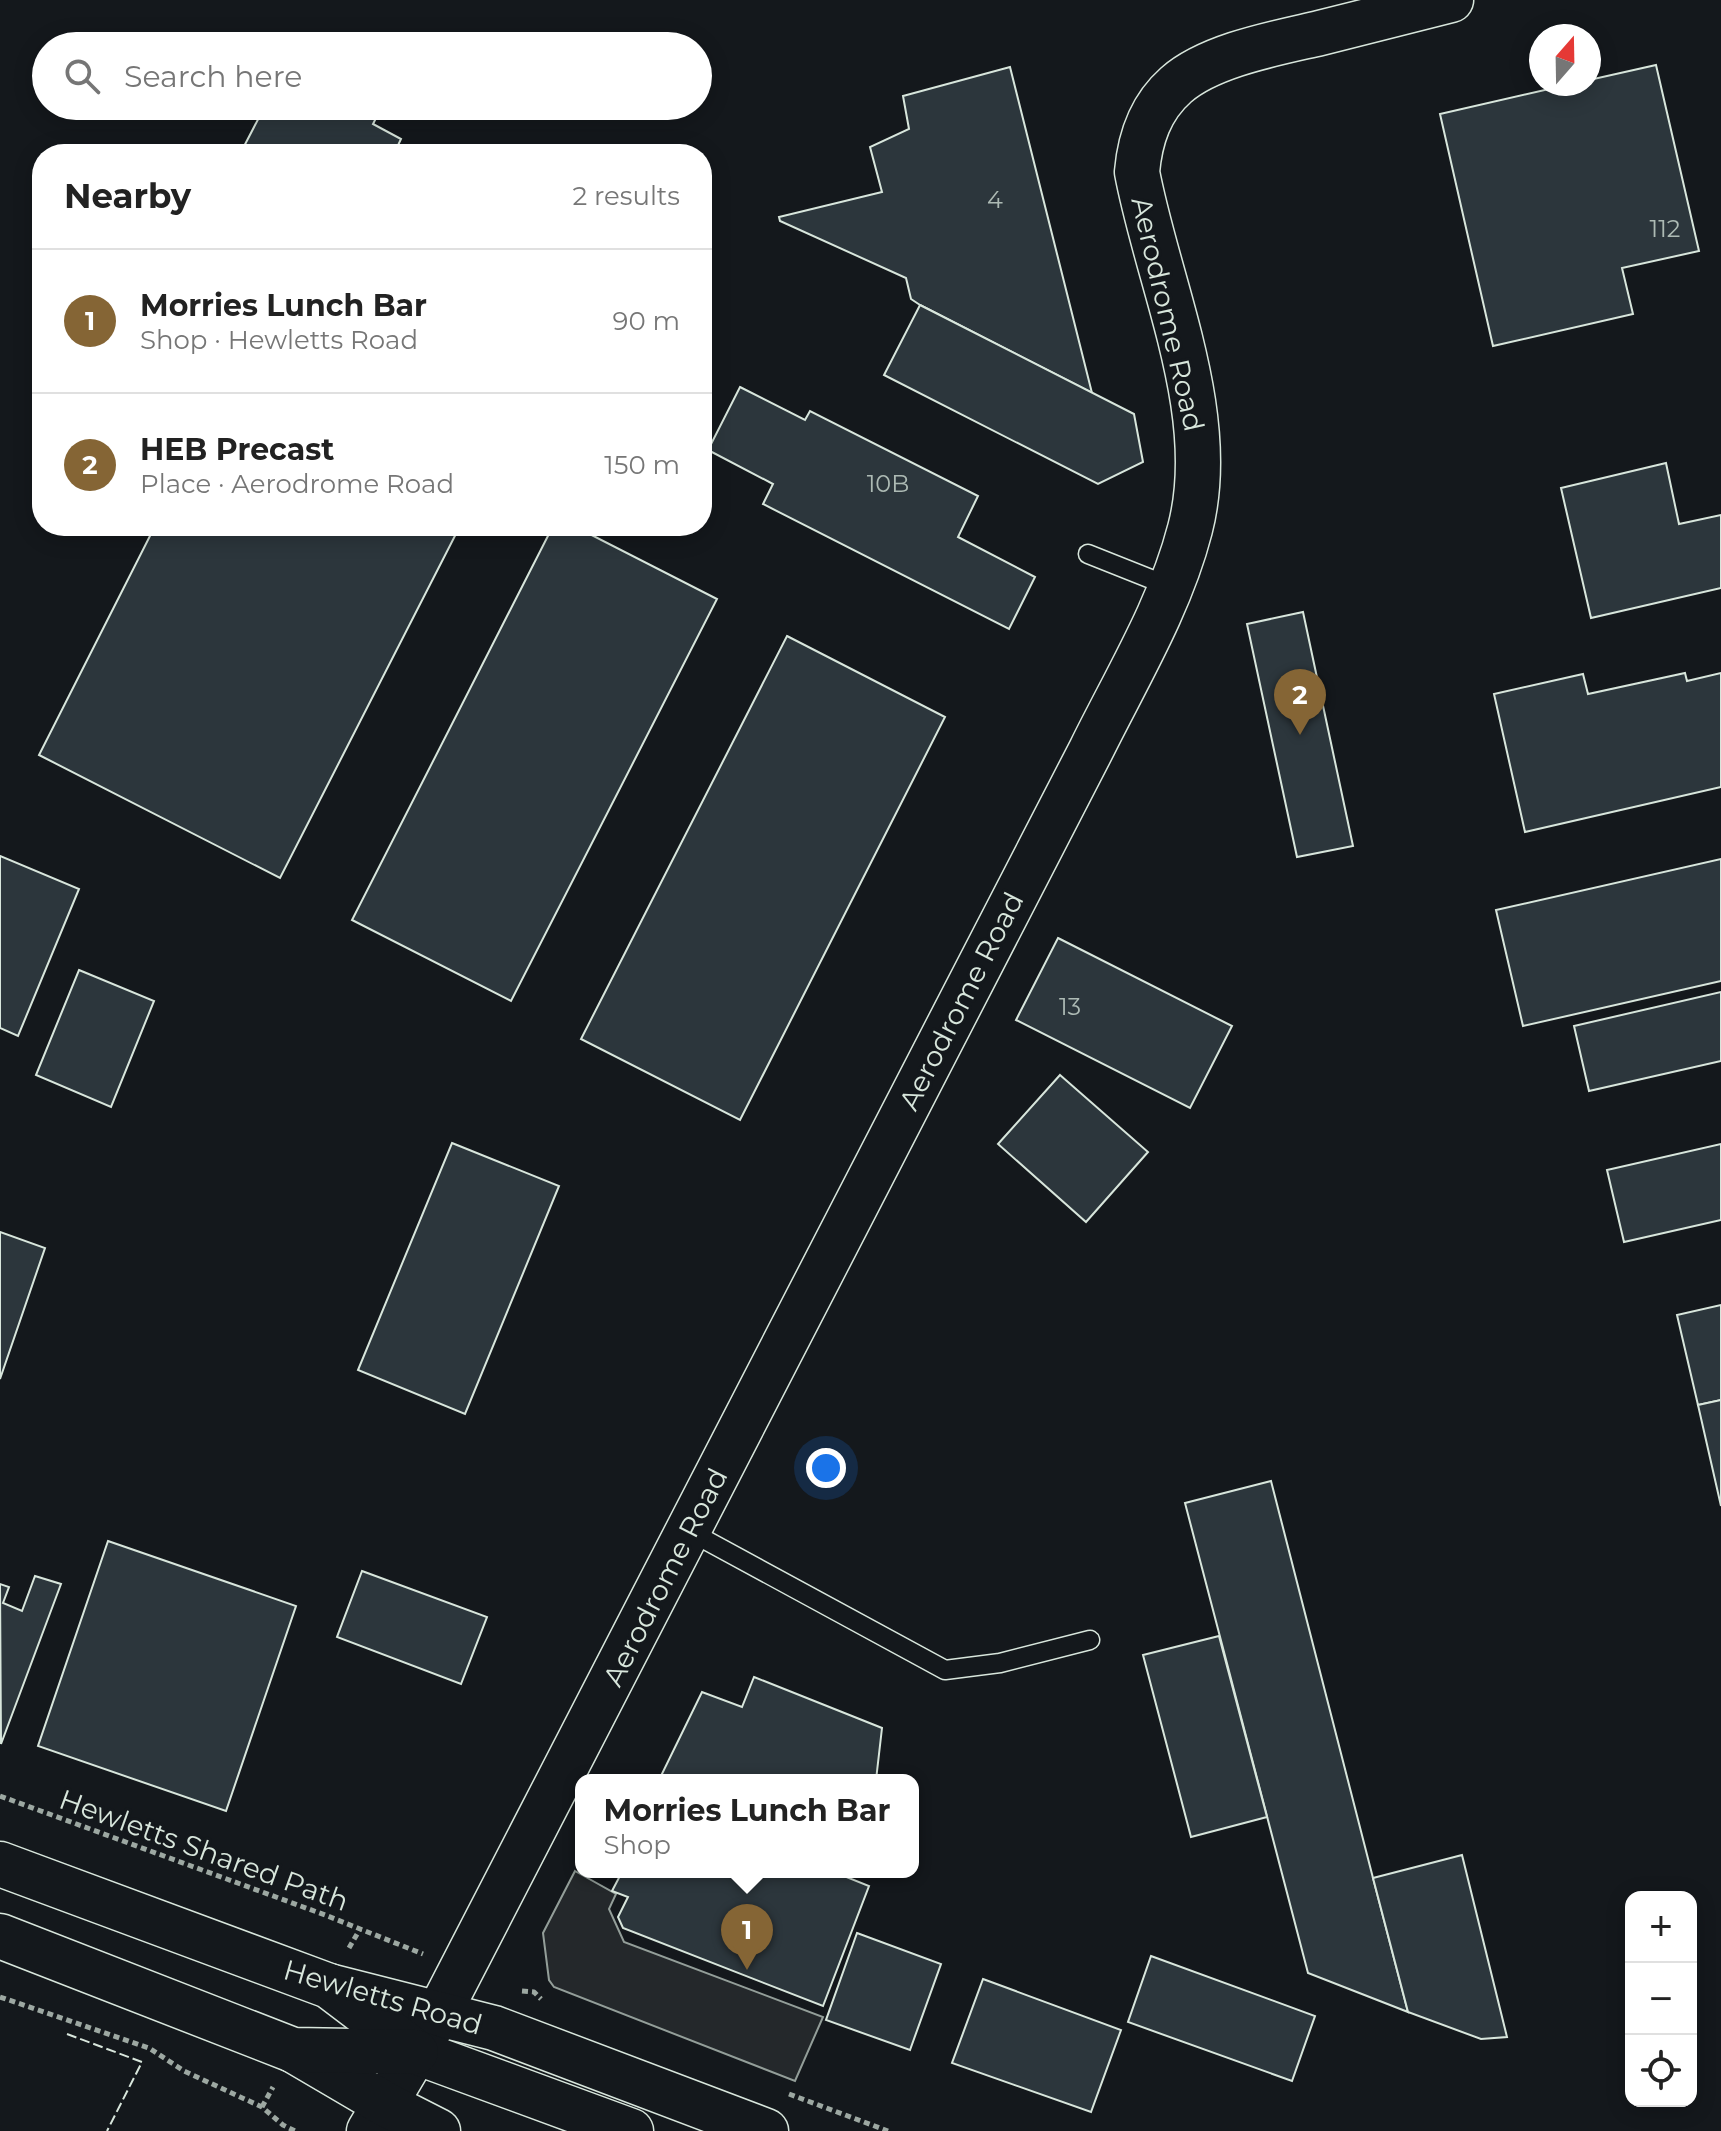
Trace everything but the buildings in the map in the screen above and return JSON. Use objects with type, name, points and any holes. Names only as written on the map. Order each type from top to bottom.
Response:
[{"type":"main road","name":"Aerodrome Road","points":[[377,2118],[439,2013],[689,1531],[1091,750],[1171,587],[1191,527],[1198,441],[1190,390],[1137,172],[1139,152],[1151,115],[1178,83],[1199,70],[1231,57],[1451,0]]},
{"type":"main road","name":"Hewletts Road","points":[[10,1868],[329,1986],[494,2028],[766,2131]]},
{"type":"main road","points":[[0,1936],[293,2050],[377,2118],[438,2131]]},
{"type":"main road","points":[[329,1986],[416,2052],[631,2131]]},
{"type":"main road","points":[[293,2050],[416,2052]]},
{"type":"lane","points":[[1088,554],[1171,587]]},
{"type":"lane","points":[[689,1531],[945,1670],[1000,1663],[1090,1640]]},
{"type":"path","name":"Hewletts Shared Path","points":[[0,1796],[394,1943]]},
{"type":"path","points":[[0,1997],[149,2048],[184,2071],[253,2102],[295,2131]]},
{"type":"shaded area","points":[[575,1871],[575,1878],[587,1878],[616,1894],[609,1909],[624,1942],[823,2017],[795,2081],[554,1987],[549,1980],[543,1933]]},
{"type":"fence","points":[[67,2034],[142,2062],[107,2131]]},
{"type":"place","name":"HEB Precast","points":[[1300,735]]},
{"type":"place","name":"Morries Lunch Bar","points":[[747,1970]]}]
